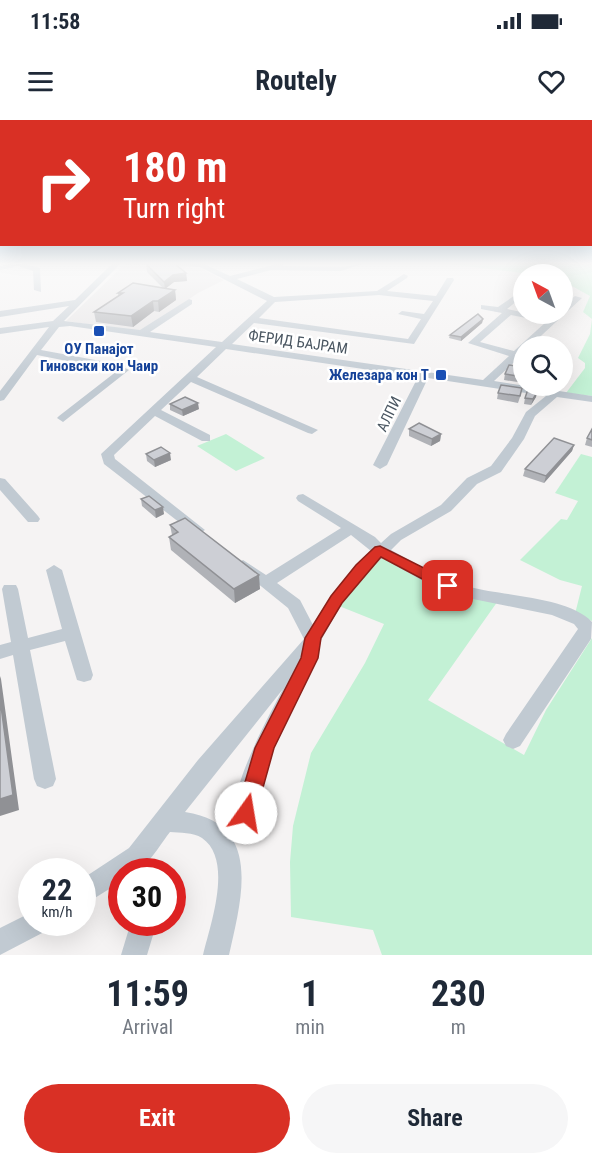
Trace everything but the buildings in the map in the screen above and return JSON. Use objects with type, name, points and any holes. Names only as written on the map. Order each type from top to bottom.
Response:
[{"type":"street","points":[[0,314],[73,303]]},
{"type":"street","points":[[0,398],[57,323],[78,303]]},
{"type":"street","points":[[141,334],[188,303]]},
{"type":"street","points":[[210,540],[107,459],[108,452],[270,303]]},
{"type":"street","points":[[254,320],[411,342],[436,303]]},
{"type":"street","points":[[512,303],[473,343],[513,349]]},
{"type":"street","points":[[484,307],[513,313]]},
{"type":"street","points":[[402,314],[428,317]]},
{"type":"street","name":"ФЕРИД БАЈРАМ","points":[[0,331],[57,323],[513,389]]},
{"type":"street","points":[[536,336],[549,324]]},
{"type":"street","points":[[35,352],[124,370],[63,418]]},
{"type":"street","points":[[484,385],[513,358]]},
{"type":"street","name":"АЛПИ","points":[[380,465],[424,376]]},
{"type":"street","points":[[191,378],[312,430]]},
{"type":"street","points":[[142,858],[206,767],[312,641],[347,586],[380,550],[396,537],[446,508],[472,481],[496,469],[518,439],[530,414],[553,396]]},
{"type":"street","name":"ФЕРИД БАЈРАМ","points":[[564,396],[592,399]]},
{"type":"street","points":[[155,411],[206,438]]},
{"type":"street","points":[[0,482],[33,519]]},
{"type":"street","points":[[303,498],[370,540],[380,550],[448,586],[556,610],[586,625],[586,632],[577,647],[513,740]]},
{"type":"street","points":[[266,582],[350,529]]},
{"type":"street","points":[[229,554],[298,609],[312,641],[309,658],[272,732],[255,778],[246,817],[250,822],[256,823]]},
{"type":"street","points":[[54,570],[84,675]]},
{"type":"street","points":[[10,589],[45,779]]},
{"type":"street","points":[[0,652],[73,632]]},
{"type":"street","points":[[166,821],[201,826],[211,831],[218,836],[227,852],[230,877],[216,955]]},
{"type":"street","points":[[0,942],[18,932]]},
{"type":"street","points":[[134,955],[140,936]]},
{"type":"shaded area","points":[[85,303],[183,303],[141,332],[66,321]]},
{"type":"green space","points":[[587,303],[592,303],[592,319],[583,312]]},
{"type":"green space","points":[[592,319],[592,396],[573,394],[573,384],[585,368],[585,363],[578,358],[590,334]]},
{"type":"green space","points":[[226,434],[265,458],[236,471],[197,446]]},
{"type":"green space","points":[[581,454],[592,457],[592,621],[575,614],[582,586],[560,580],[520,560],[561,519],[567,520],[578,501],[555,493]]},
{"type":"green space","points":[[380,551],[438,582],[500,598],[428,700],[524,755],[546,710],[592,638],[592,955],[382,955],[373,930],[291,917],[290,862],[293,826],[311,753],[365,663],[384,624],[334,604]]},
{"type":"place","name":"ОУ Панајот Гиновски кон Чаир","points":[[99,331]]},
{"type":"place","name":"Железара кон Т","points":[[441,375]]},
{"type":"route","points":[[246,813],[265,748],[309,658],[313,638],[336,600],[361,569],[380,550],[448,586]]}]
